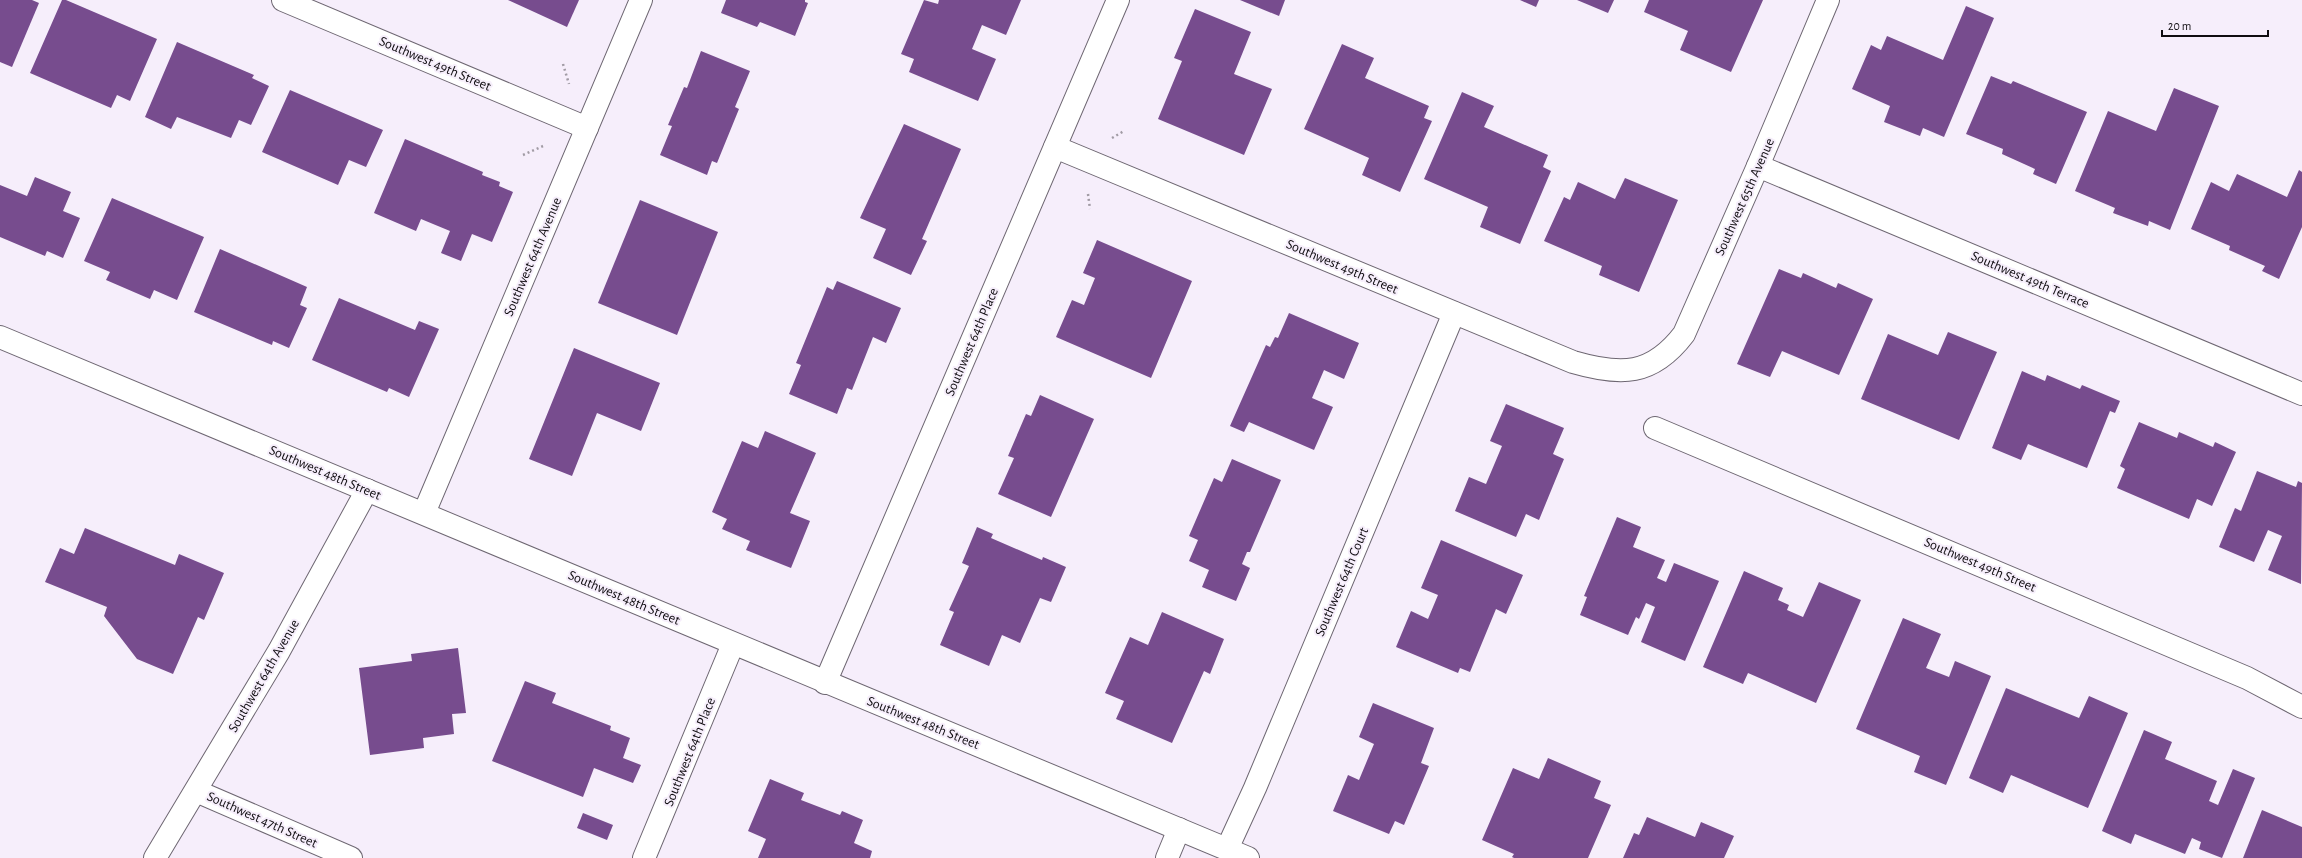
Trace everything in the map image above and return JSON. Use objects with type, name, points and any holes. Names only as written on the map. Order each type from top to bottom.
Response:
[{"type":"street","name":"Southwest 49th Street","points":[[283,0],[587,128]]},
{"type":"street","name":"Southwest 64th Avenue","points":[[424,513],[641,0]]},
{"type":"street","name":"Southwest 64th Place","points":[[825,683],[1118,0]]},
{"type":"street","name":"Southwest 65th Avenue","points":[[1634,370],[1655,362],[1666,355],[1684,334],[1758,166],[1828,0]]},
{"type":"street","name":"Southwest 49th Street","points":[[1055,147],[1573,362],[1606,370],[1634,370]]},
{"type":"street","name":"Southwest 49th Terrace","points":[[1758,166],[2302,394]]},
{"type":"street","name":"Southwest 64th Court","points":[[1227,849],[1255,788],[1454,313]]},
{"type":"street","name":"Southwest 48th Street","points":[[0,338],[424,513],[825,683],[1248,858]]},
{"type":"street","name":"Southwest 49th Street","points":[[1655,428],[2247,678],[2302,707]]},
{"type":"street","name":"Southwest 64th Avenue","points":[[155,858],[300,613],[367,490]]},
{"type":"street","name":"Southwest 64th Place","points":[[644,858],[733,644]]},
{"type":"street","name":"Southwest 47th Street","points":[[196,791],[351,858]]},
{"type":"street","points":[[1167,858],[1179,829]]},
{"type":"path","points":[[563,64],[569,84]]},
{"type":"path","points":[[1107,140],[1124,131]]},
{"type":"path","points":[[523,155],[543,146]]},
{"type":"path","points":[[1087,189],[1090,209]]},
{"type":"building","points":[[0,0],[32,0],[39,3],[12,67],[0,62]]},
{"type":"building","points":[[62,0],[66,0],[157,39],[130,101],[117,95],[111,108],[30,73]]},
{"type":"building","points":[[508,0],[579,0],[567,27]]},
{"type":"building","points":[[726,0],[805,0],[805,2],[808,3],[795,36],[760,22],[757,27],[721,13]]},
{"type":"building","points":[[924,0],[938,4],[939,0],[1021,0],[1006,35],[982,25],[972,49],[996,59],[978,101],[909,72],[914,59],[901,54]]},
{"type":"building","points":[[1240,0],[1285,0],[1279,16]]},
{"type":"building","points":[[1520,0],[1539,0],[1536,7]]},
{"type":"building","points":[[1577,0],[1614,0],[1608,13]]},
{"type":"building","points":[[1649,0],[1763,0],[1731,72],[1680,50],[1688,31],[1644,12]]},
{"type":"building","points":[[1966,6],[1994,18],[1944,137],[1923,128],[1920,136],[1884,122],[1890,106],[1852,89],[1871,45],[1881,50],[1887,36],[1943,60]]},
{"type":"building","points":[[1195,9],[1251,32],[1234,74],[1272,89],[1244,155],[1158,119],[1182,61],[1174,58]]},
{"type":"building","points":[[177,42],[254,75],[252,78],[269,86],[251,125],[239,120],[231,138],[177,117],[171,129],[145,117]]},
{"type":"building","points":[[1342,44],[1374,58],[1365,78],[1429,106],[1424,118],[1432,121],[1400,192],[1362,175],[1369,158],[1304,129]]},
{"type":"building","points":[[701,51],[750,71],[735,107],[739,109],[717,163],[712,161],[707,175],[660,155],[672,126],[668,125],[684,87],[687,88]]},
{"type":"building","points":[[1991,76],[2011,84],[2013,81],[2087,112],[2056,184],[2033,174],[2035,169],[2002,154],[2003,149],[1966,134]]},
{"type":"building","points":[[2174,88],[2219,106],[2170,230],[2149,221],[2148,226],[2113,213],[2115,208],[2075,191],[2108,111],[2156,131]]},
{"type":"building","points":[[290,90],[383,130],[366,167],[349,160],[338,185],[262,152]]},
{"type":"building","points":[[1462,92],[1494,106],[1484,127],[1548,155],[1543,167],[1551,171],[1520,244],[1480,227],[1488,207],[1424,179]]},
{"type":"building","points":[[904,124],[961,149],[922,239],[927,241],[911,275],[873,258],[886,229],[860,218]]},
{"type":"building","points":[[405,139],[483,172],[482,175],[500,182],[499,186],[513,192],[492,242],[472,234],[461,261],[441,253],[450,231],[421,219],[416,231],[374,213]]},
{"type":"building","points":[[2299,170],[2302,172],[2302,227],[2279,279],[2262,271],[2265,266],[2229,250],[2230,246],[2191,229],[2211,182],[2229,191],[2237,174],[2287,197]]},
{"type":"building","points":[[35,177],[71,192],[63,211],[80,218],[63,258],[47,251],[45,256],[0,237],[0,185],[27,196]]},
{"type":"building","points":[[1625,178],[1678,200],[1639,292],[1599,275],[1602,266],[1544,241],[1564,197],[1570,200],[1578,182],[1615,199]]},
{"type":"building","points":[[112,198],[204,237],[177,300],[154,290],[150,299],[106,280],[110,272],[84,261]]},
{"type":"building","points":[[640,200],[718,232],[677,335],[598,303]]},
{"type":"building","points":[[1097,240],[1192,281],[1151,378],[1056,337],[1072,300],[1084,305],[1095,278],[1083,273]]},
{"type":"building","points":[[220,249],[307,287],[300,305],[307,308],[289,348],[273,341],[272,345],[194,312]]},
{"type":"building","points":[[1779,269],[1801,278],[1803,273],[1836,288],[1838,283],[1873,299],[1839,375],[1782,351],[1770,377],[1737,364]]},
{"type":"building","points":[[837,281],[901,308],[886,343],[873,337],[852,390],[847,388],[837,414],[789,394],[801,365],[796,363],[827,287],[833,290]]},
{"type":"building","points":[[339,298],[415,330],[419,321],[439,329],[409,397],[389,388],[387,392],[312,360]]},
{"type":"building","points":[[1289,313],[1359,343],[1344,379],[1324,370],[1312,398],[1333,407],[1314,450],[1249,422],[1244,432],[1230,426],[1266,345],[1270,347],[1275,337],[1278,338]]},
{"type":"building","points":[[1948,332],[1997,352],[1959,440],[1861,399],[1888,334],[1938,355]]},
{"type":"building","points":[[574,348],[660,383],[641,431],[597,413],[572,476],[529,459]]},
{"type":"building","points":[[2022,371],[2045,381],[2047,375],[2080,389],[2082,385],[2120,401],[2115,413],[2110,411],[2087,468],[2028,444],[2021,460],[1992,448]]},
{"type":"building","points":[[1040,395],[1094,419],[1051,517],[998,494],[1014,458],[1008,456],[1026,414],[1031,416]]},
{"type":"building","points":[[1506,404],[1564,428],[1553,454],[1564,459],[1539,520],[1526,514],[1516,537],[1455,511],[1469,477],[1486,484],[1502,446],[1490,441]]},
{"type":"building","points":[[2139,422],[2177,438],[2179,432],[2213,447],[2215,442],[2236,452],[2212,506],[2197,499],[2189,519],[2117,488],[2125,469],[2120,466]]},
{"type":"building","points":[[765,431],[816,453],[790,513],[810,521],[791,568],[746,550],[750,541],[722,529],[727,519],[712,512],[742,441],[758,448]]},
{"type":"building","points":[[1232,459],[1281,480],[1250,552],[1247,552],[1242,564],[1250,568],[1236,601],[1202,587],[1209,570],[1189,561],[1198,540],[1189,536],[1214,478],[1222,482]]},
{"type":"building","points":[[2257,471],[2296,487],[2298,481],[2302,483],[2301,584],[2268,570],[2282,536],[2268,530],[2254,562],[2219,547],[2235,508],[2241,511]]},
{"type":"building","points":[[1617,517],[1641,527],[1633,547],[1665,560],[1657,578],[1666,582],[1674,563],[1719,581],[1685,661],[1641,642],[1655,607],[1646,603],[1639,619],[1636,617],[1628,635],[1580,615],[1587,597],[1584,596]]},
{"type":"building","points":[[977,527],[993,534],[991,538],[1042,560],[1043,557],[1066,567],[1051,602],[1040,598],[1020,643],[1002,635],[989,666],[940,645],[954,612],[949,610],[969,566],[962,563]]},
{"type":"building","points":[[85,528],[175,565],[179,554],[224,573],[204,620],[198,617],[173,674],[137,659],[104,616],[107,607],[45,582],[60,548],[74,554]]},
{"type":"building","points":[[1441,540],[1523,575],[1506,614],[1496,609],[1470,672],[1460,668],[1458,673],[1396,647],[1411,611],[1428,619],[1438,595],[1421,588]]},
{"type":"building","points":[[1744,571],[1783,588],[1778,600],[1789,605],[1787,610],[1803,617],[1819,582],[1861,600],[1816,703],[1748,673],[1743,684],[1703,667]]},
{"type":"building","points":[[1162,612],[1224,639],[1210,674],[1204,671],[1172,743],[1116,719],[1124,701],[1105,693],[1130,637],[1148,645]]},
{"type":"building","points":[[1903,618],[1941,634],[1926,668],[1949,677],[1955,661],[1991,676],[1946,785],[1914,772],[1920,756],[1856,729]]},
{"type":"building","points":[[458,648],[466,713],[452,714],[454,734],[423,738],[424,748],[370,755],[359,668],[412,661],[411,654]]},
{"type":"building","points":[[525,681],[556,693],[552,703],[611,726],[610,730],[630,738],[623,758],[641,765],[633,783],[594,768],[583,797],[492,761]]},
{"type":"building","points":[[2006,688],[2079,718],[2089,696],[2128,713],[2088,808],[2011,775],[2003,793],[1969,778]]},
{"type":"building","points":[[1373,703],[1434,728],[1421,763],[1429,766],[1404,825],[1395,821],[1389,834],[1333,811],[1348,775],[1359,780],[1374,744],[1359,737]]},
{"type":"building","points":[[2144,730],[2172,742],[2165,759],[2217,781],[2209,801],[2218,805],[2233,769],[2255,778],[2222,858],[2199,849],[2201,842],[2192,838],[2185,854],[2135,834],[2131,844],[2102,831]]},
{"type":"building","points":[[1548,758],[1601,781],[1594,798],[1611,805],[1588,858],[1514,858],[1512,857],[1514,854],[1482,840],[1513,768],[1539,779]]},
{"type":"building","points":[[770,779],[804,793],[801,800],[840,815],[842,811],[863,820],[854,843],[872,851],[870,858],[758,858],[766,839],[748,831]]},
{"type":"building","points":[[2262,810],[2302,827],[2302,858],[2243,858]]},
{"type":"building","points":[[583,813],[613,825],[607,840],[577,828]]},
{"type":"building","points":[[1647,817],[1695,837],[1701,822],[1734,836],[1724,858],[1623,858],[1634,833],[1639,835]]}]
